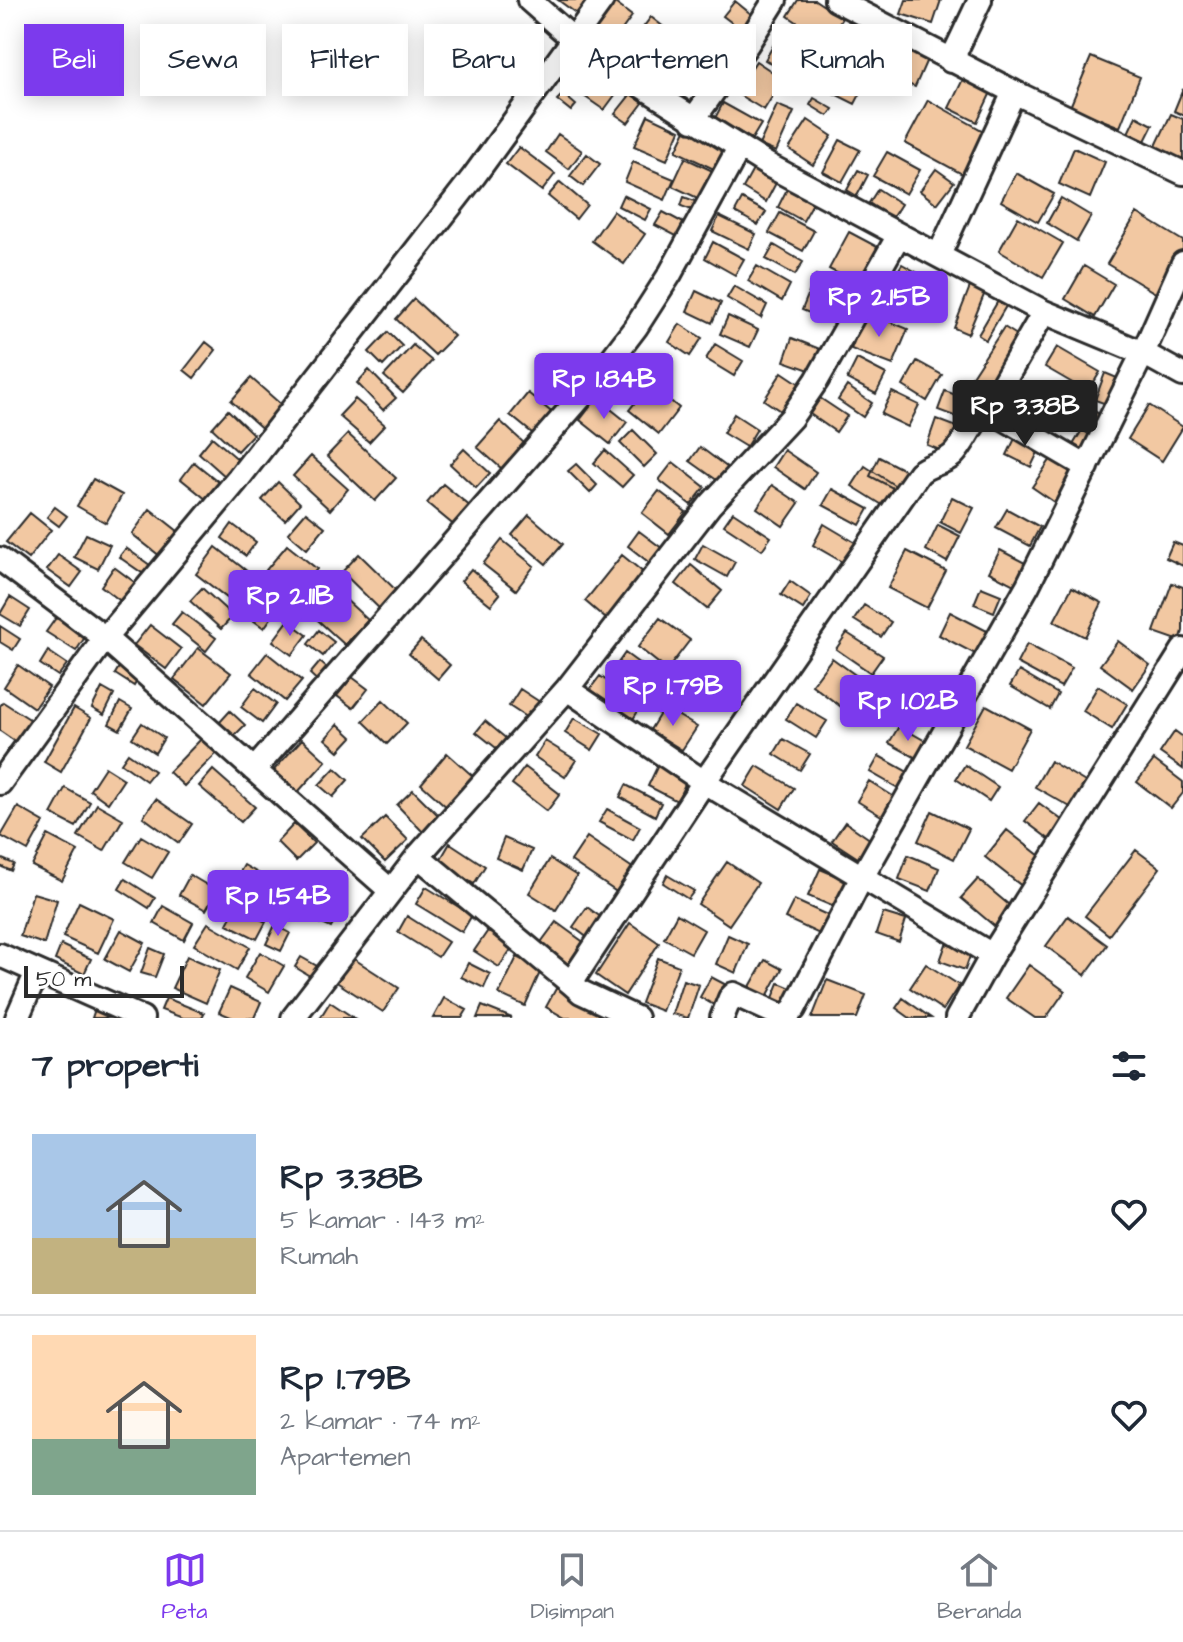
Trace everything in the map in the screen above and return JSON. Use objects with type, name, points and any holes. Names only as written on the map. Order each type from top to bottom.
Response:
[{"type":"street","points":[[529,0],[560,27]]},
{"type":"street","points":[[583,24],[602,0]]},
{"type":"street","points":[[693,120],[775,0]]},
{"type":"street","points":[[836,0],[871,9],[951,61],[1183,173]]},
{"type":"street","points":[[951,61],[980,0]]},
{"type":"street","points":[[0,783],[105,638],[238,479],[474,176],[560,55]]},
{"type":"street","points":[[939,255],[1014,92]]},
{"type":"street","points":[[658,96],[739,148],[1044,312],[1143,353],[1183,375]]},
{"type":"street","points":[[254,770],[594,382],[636,327],[670,274],[739,148]]},
{"type":"street","points":[[293,1018],[418,856],[567,689],[710,505],[803,403],[899,235]]},
{"type":"street","points":[[722,1018],[734,994],[784,1017],[790,1014],[862,877],[1028,585],[1143,353],[1183,263]]},
{"type":"street","points":[[572,984],[605,928],[704,782],[919,473],[929,465],[948,459],[979,416],[988,409],[1044,312]]},
{"type":"street","points":[[988,409],[1087,467]]},
{"type":"street","points":[[0,559],[105,638],[391,891]]},
{"type":"street","points":[[957,1018],[992,955],[1183,650]]},
{"type":"street","points":[[567,689],[704,782],[992,955]]},
{"type":"street","points":[[418,856],[581,992],[622,1015]]},
{"type":"street","points":[[0,955],[142,1018]]},
{"type":"street","points":[[17,1018],[37,972]]},
{"type":"building","points":[[558,0],[598,0],[584,19]]},
{"type":"building","points":[[611,0],[632,16],[626,24],[594,24]]},
{"type":"building","points":[[798,0],[815,0],[842,18],[838,24],[800,24],[788,16]]},
{"type":"building","points":[[906,0],[941,0],[933,24],[901,14]]},
{"type":"building","points":[[735,1],[757,19],[753,24],[733,24],[723,16]]},
{"type":"building","points":[[651,17],[660,24],[646,24]]},
{"type":"building","points":[[772,48],[772,64],[765,60]]},
{"type":"building","points":[[912,48],[929,55],[915,87],[912,86]]},
{"type":"building","points":[[1091,57],[1140,77],[1120,127],[1070,107]]},
{"type":"building","points":[[756,61],[772,72],[773,96],[764,110],[741,96],[756,96]]},
{"type":"building","points":[[966,73],[994,86],[977,122],[949,108]]},
{"type":"building","points":[[1183,89],[1183,115],[1174,111]]},
{"type":"building","points":[[565,96],[576,105],[571,111],[557,100]]},
{"type":"building","points":[[584,96],[614,96],[604,110]]},
{"type":"building","points":[[629,96],[643,103],[628,123],[615,114]]},
{"type":"building","points":[[839,96],[859,96],[855,104]]},
{"type":"building","points":[[814,98],[833,109],[828,116],[810,105]]},
{"type":"building","points":[[928,100],[985,132],[962,174],[905,143]]},
{"type":"building","points":[[723,103],[761,124],[752,139],[715,118]]},
{"type":"building","points":[[777,105],[794,112],[776,152],[759,145]]},
{"type":"building","points":[[1171,114],[1183,119],[1183,161],[1155,148]]},
{"type":"building","points":[[648,115],[680,130],[667,160],[634,146]]},
{"type":"building","points":[[1136,116],[1153,125],[1145,141],[1128,133]]},
{"type":"building","points":[[808,120],[832,136],[813,165],[789,149]]},
{"type":"building","points":[[688,126],[730,146],[718,171],[676,151]]},
{"type":"building","points":[[558,134],[582,151],[569,169],[546,152]]},
{"type":"building","points":[[840,140],[860,150],[842,182],[823,172]]},
{"type":"building","points":[[519,147],[555,174],[542,191],[506,164]]},
{"type":"building","points":[[1074,148],[1105,162],[1090,198],[1059,184]]},
{"type":"building","points":[[887,152],[920,170],[906,194],[873,176]]},
{"type":"building","points":[[587,154],[600,164],[583,186],[570,176]]},
{"type":"building","points":[[685,158],[717,173],[704,201],[672,186]]},
{"type":"building","points":[[633,162],[674,179],[665,200],[625,182]]},
{"type":"building","points":[[754,168],[777,181],[766,202],[743,188]]},
{"type":"building","points":[[936,169],[954,182],[937,204],[920,191]]},
{"type":"building","points":[[858,170],[868,175],[857,196],[847,190]]},
{"type":"building","points":[[1016,173],[1054,194],[1038,222],[1001,201]]},
{"type":"building","points":[[560,182],[587,205],[576,219],[548,196]]},
{"type":"building","points":[[787,189],[813,203],[803,221],[778,207]]},
{"type":"building","points":[[878,189],[901,204],[892,218],[869,203]]},
{"type":"building","points":[[623,195],[651,209],[645,220],[618,206]]},
{"type":"building","points":[[684,197],[708,206],[705,215],[681,206]]},
{"type":"building","points":[[1061,198],[1091,216],[1077,241],[1047,223]]},
{"type":"building","points":[[742,199],[766,212],[758,225],[735,212]]},
{"type":"building","points":[[613,211],[645,234],[624,264],[592,241]]},
{"type":"building","points":[[663,212],[691,227],[684,240],[655,225]]},
{"type":"building","points":[[780,213],[814,231],[803,251],[769,233]]},
{"type":"building","points":[[1137,213],[1183,241],[1183,254],[1159,295],[1107,264]]},
{"type":"building","points":[[719,216],[756,234],[749,249],[712,231]]},
{"type":"building","points":[[1018,217],[1063,243],[1043,277],[999,251]]},
{"type":"building","points":[[849,232],[883,250],[863,287],[829,269]]},
{"type":"building","points":[[713,242],[744,259],[735,275],[705,258]]},
{"type":"building","points":[[774,245],[803,262],[795,275],[766,259]]},
{"type":"building","points":[[902,264],[939,285],[925,310],[888,288]]},
{"type":"building","points":[[757,266],[790,285],[782,301],[748,281]]},
{"type":"building","points":[[1084,266],[1114,284],[1095,317],[1065,299]]},
{"type":"building","points":[[816,275],[841,285],[827,320],[802,310]]},
{"type":"building","points":[[971,284],[986,290],[968,334],[954,328]]},
{"type":"building","points":[[734,286],[767,305],[761,318],[727,298]]},
{"type":"building","points":[[696,291],[721,303],[712,323],[687,311]]},
{"type":"building","points":[[414,299],[454,336],[435,355],[396,319]]},
{"type":"building","points":[[998,301],[1006,306],[986,340],[978,335]]},
{"type":"building","points":[[866,312],[908,329],[893,365],[851,349]]},
{"type":"building","points":[[728,316],[758,330],[750,347],[720,334]]},
{"type":"building","points":[[680,324],[702,338],[690,356],[669,342]]},
{"type":"building","points":[[1004,327],[1025,340],[988,398],[967,384]]},
{"type":"building","points":[[388,332],[402,346],[383,366],[369,352]]},
{"type":"building","points":[[792,338],[820,349],[812,371],[784,361]]},
{"type":"building","points":[[206,342],[216,350],[194,378],[184,370]]},
{"type":"building","points":[[715,344],[743,361],[734,376],[706,359]]},
{"type":"building","points":[[413,345],[432,361],[403,393],[384,376]]},
{"type":"building","points":[[1057,347],[1100,372],[1088,392],[1045,367]]},
{"type":"building","points":[[857,359],[886,374],[876,394],[847,379]]},
{"type":"building","points":[[917,361],[942,375],[927,401],[903,386]]},
{"type":"building","points":[[369,370],[396,398],[383,410],[357,383]]},
{"type":"building","points":[[782,372],[809,390],[791,418],[764,400]]},
{"type":"building","points":[[1105,373],[1122,380],[1112,406],[1095,400]]},
{"type":"building","points":[[251,378],[285,408],[265,431],[231,401]]},
{"type":"building","points":[[650,384],[679,408],[659,434],[629,410]]},
{"type":"building","points":[[847,386],[872,403],[863,417],[838,400]]},
{"type":"building","points":[[1043,389],[1062,400],[1046,425],[1028,415]]},
{"type":"building","points":[[945,391],[973,401],[965,420],[938,410]]},
{"type":"building","points":[[892,392],[919,405],[908,427],[881,414]]},
{"type":"building","points":[[528,393],[555,415],[537,437],[510,415]]},
{"type":"building","points":[[597,398],[627,422],[610,444],[580,420]]},
{"type":"building","points":[[820,398],[847,416],[836,432],[810,414]]},
{"type":"building","points":[[355,399],[385,425],[369,442],[339,416]]},
{"type":"building","points":[[1149,405],[1183,427],[1162,461],[1128,439]]},
{"type":"building","points":[[228,410],[253,434],[237,451],[212,428]]},
{"type":"building","points":[[1091,410],[1109,418],[1104,429],[1087,421]]},
{"type":"building","points":[[734,414],[757,429],[746,447],[723,433]]},
{"type":"building","points":[[936,419],[965,430],[955,456],[927,445]]},
{"type":"building","points":[[500,421],[524,443],[502,469],[477,447]]},
{"type":"building","points":[[633,430],[657,454],[644,467],[620,443]]},
{"type":"building","points":[[1019,430],[1043,442],[1031,467],[1007,455]]},
{"type":"building","points":[[1082,430],[1098,440],[1086,460],[1070,450]]},
{"type":"building","points":[[348,434],[396,478],[375,501],[327,456]]},
{"type":"building","points":[[212,437],[240,461],[226,477],[199,453]]},
{"type":"building","points":[[700,447],[728,468],[718,481],[690,461]]},
{"type":"building","points":[[464,449],[490,473],[476,488],[450,464]]},
{"type":"building","points":[[605,450],[633,475],[622,487],[594,463]]},
{"type":"building","points":[[784,450],[816,472],[805,489],[773,467]]},
{"type":"building","points":[[1057,450],[1083,467],[1057,504],[1032,487]]},
{"type":"building","points":[[311,456],[348,489],[330,510],[293,476]]},
{"type":"building","points":[[879,457],[914,475],[904,494],[870,476]]},
{"type":"building","points":[[194,462],[225,487],[212,504],[181,479]]},
{"type":"building","points":[[673,462],[705,487],[691,505],[659,480]]},
{"type":"building","points":[[576,464],[597,485],[590,493],[568,471]]},
{"type":"building","points":[[865,466],[897,487],[884,506],[852,486]]},
{"type":"building","points":[[93,479],[122,495],[106,523],[77,506]]},
{"type":"building","points":[[278,482],[300,503],[285,520],[262,500]]},
{"type":"building","points":[[443,484],[472,508],[456,527],[427,503]]},
{"type":"building","points":[[772,485],[799,503],[783,526],[757,508]]},
{"type":"building","points":[[832,489],[869,509],[860,525],[823,505]]},
{"type":"building","points":[[659,491],[686,512],[669,534],[642,513]]},
{"type":"building","points":[[952,497],[974,508],[961,533],[940,522]]},
{"type":"building","points":[[55,507],[67,516],[59,526],[47,517]]},
{"type":"building","points":[[150,509],[179,532],[160,556],[132,534]]},
{"type":"building","points":[[1007,509],[1040,527],[1030,546],[996,528]]},
{"type":"building","points":[[306,512],[325,527],[307,549],[288,533]]},
{"type":"building","points":[[733,512],[771,537],[762,550],[724,525]]},
{"type":"building","points":[[30,513],[51,530],[28,559],[6,542]]},
{"type":"building","points":[[529,515],[563,544],[546,564],[512,535]]},
{"type":"building","points":[[232,524],[256,542],[246,556],[222,538]]},
{"type":"building","points":[[824,524],[856,543],[844,563],[813,545]]},
{"type":"building","points":[[938,525],[960,536],[947,562],[926,550]]},
{"type":"building","points":[[639,531],[663,549],[651,564],[628,546]]},
{"type":"building","points":[[86,534],[110,545],[98,569],[74,557]]},
{"type":"building","points":[[502,540],[534,566],[516,590],[483,564]]},
{"type":"building","points":[[1173,542],[1183,546],[1183,566],[1166,558]]},
{"type":"building","points":[[703,544],[735,562],[727,577],[695,559]]},
{"type":"building","points":[[287,545],[317,569],[296,595],[266,570]]},
{"type":"building","points":[[216,547],[248,572],[227,598],[196,574]]},
{"type":"building","points":[[126,548],[154,568],[148,577],[119,557]]},
{"type":"building","points":[[1000,550],[1025,563],[1014,585],[989,572]]},
{"type":"building","points":[[907,551],[946,571],[927,608],[888,588]]},
{"type":"building","points":[[359,554],[405,599],[388,617],[342,572]]},
{"type":"building","points":[[58,555],[82,572],[71,587],[47,570]]},
{"type":"building","points":[[622,555],[650,578],[612,624],[585,601]]},
{"type":"building","points":[[691,565],[722,591],[707,609],[676,584]]},
{"type":"building","points":[[114,567],[141,587],[127,606],[101,586]]},
{"type":"building","points":[[471,569],[500,594],[491,605],[461,581]]},
{"type":"building","points":[[790,581],[811,596],[803,609],[781,595]]},
{"type":"building","points":[[252,583],[281,604],[264,628],[235,607]]},
{"type":"building","points":[[1172,583],[1183,587],[1183,631],[1180,641],[1154,632]]},
{"type":"building","points":[[981,587],[1001,595],[994,612],[974,604]]},
{"type":"building","points":[[1072,587],[1102,603],[1085,637],[1054,621]]},
{"type":"building","points":[[202,588],[233,616],[221,629],[190,601]]},
{"type":"building","points":[[333,588],[368,620],[345,645],[310,613]]},
{"type":"building","points":[[10,597],[30,610],[20,626],[0,614]]},
{"type":"building","points":[[864,605],[891,622],[881,637],[854,620]]},
{"type":"building","points":[[182,612],[216,638],[206,651],[172,624]]},
{"type":"building","points":[[950,612],[989,632],[977,655],[939,635]]},
{"type":"building","points":[[58,615],[87,634],[76,651],[46,632]]},
{"type":"building","points":[[660,618],[690,640],[667,670],[638,647]]},
{"type":"building","points":[[288,621],[307,635],[292,655],[273,641]]},
{"type":"building","points":[[150,625],[181,649],[166,669],[134,645]]},
{"type":"building","points":[[0,626],[20,639],[13,650],[0,642]]},
{"type":"building","points":[[319,630],[334,642],[323,656],[308,644]]},
{"type":"building","points":[[847,633],[883,656],[871,673],[836,649]]},
{"type":"building","points":[[421,640],[450,665],[438,679],[409,654]]},
{"type":"building","points":[[1118,641],[1150,665],[1133,689],[1100,665]]},
{"type":"building","points":[[1027,644],[1072,668],[1061,687],[1017,663]]},
{"type":"building","points":[[198,648],[231,673],[206,704],[174,679]]},
{"type":"building","points":[[48,651],[67,664],[58,676],[40,664]]},
{"type":"building","points":[[267,653],[302,681],[285,701],[251,673]]},
{"type":"building","points":[[625,653],[662,680],[650,697],[613,670]]},
{"type":"building","points":[[832,658],[872,687],[852,715],[812,685]]},
{"type":"building","points":[[122,662],[141,674],[134,686],[115,674]]},
{"type":"building","points":[[320,662],[336,676],[325,688],[310,674]]},
{"type":"building","points":[[18,665],[49,687],[34,708],[4,687]]},
{"type":"building","points":[[1019,671],[1058,694],[1050,709],[1010,686]]},
{"type":"building","points":[[600,676],[642,705],[633,719],[590,689]]},
{"type":"building","points":[[352,677],[368,689],[353,708],[337,696]]},
{"type":"building","points":[[1098,686],[1127,704],[1112,729],[1083,711]]},
{"type":"building","points":[[102,688],[114,695],[104,715],[92,708]]},
{"type":"building","points":[[255,688],[276,704],[262,723],[241,707]]},
{"type":"building","points":[[520,689],[546,706],[535,723],[509,706]]},
{"type":"building","points":[[383,700],[407,723],[387,744],[363,721]]},
{"type":"building","points":[[3,702],[34,722],[19,744],[0,731],[0,706]]},
{"type":"building","points":[[120,702],[132,709],[120,730],[109,724]]},
{"type":"building","points":[[796,703],[827,721],[816,738],[786,719]]},
{"type":"building","points":[[986,705],[1030,729],[1008,769],[964,745]]},
{"type":"building","points":[[664,707],[697,727],[682,750],[650,730]]},
{"type":"building","points":[[74,708],[91,718],[61,772],[44,762]]},
{"type":"building","points":[[230,711],[245,725],[233,737],[219,723]]},
{"type":"building","points":[[574,718],[602,734],[592,750],[565,733]]},
{"type":"building","points":[[485,721],[514,745],[505,755],[476,732]]},
{"type":"building","points":[[142,723],[164,738],[155,753],[132,738]]},
{"type":"building","points":[[338,724],[352,737],[339,751],[325,739]]},
{"type":"building","points":[[899,726],[927,742],[918,759],[889,743]]},
{"type":"building","points":[[1175,731],[1183,737],[1183,769],[1160,753]]},
{"type":"building","points":[[205,735],[220,750],[184,786],[169,772]]},
{"type":"building","points":[[302,739],[326,761],[298,792],[274,770]]},
{"type":"building","points":[[783,739],[810,754],[800,770],[774,754]]},
{"type":"building","points":[[545,741],[576,760],[565,777],[535,757]]},
{"type":"building","points":[[128,753],[154,771],[146,781],[121,763]]},
{"type":"building","points":[[447,753],[475,778],[449,809],[421,784]]},
{"type":"building","points":[[879,756],[908,772],[898,788],[870,772]]},
{"type":"building","points":[[1154,760],[1183,782],[1183,793],[1171,808],[1137,782]]},
{"type":"building","points":[[1050,761],[1087,783],[1072,808],[1035,787]]},
{"type":"building","points":[[658,765],[687,780],[677,801],[648,786]]},
{"type":"building","points":[[965,765],[998,787],[989,801],[956,779]]},
{"type":"building","points":[[757,766],[794,788],[781,809],[745,786]]},
{"type":"building","points":[[105,767],[124,779],[108,803],[90,790]]},
{"type":"building","points":[[525,767],[560,794],[547,811],[512,784]]},
{"type":"building","points":[[335,768],[348,780],[333,797],[319,785]]},
{"type":"building","points":[[213,770],[255,807],[241,822],[199,786]]},
{"type":"building","points":[[869,781],[896,798],[883,817],[857,801]]},
{"type":"building","points":[[626,785],[661,803],[655,816],[620,797]]},
{"type":"building","points":[[65,788],[90,802],[76,827],[51,814]]},
{"type":"building","points":[[413,790],[439,816],[423,832],[397,805]]},
{"type":"building","points":[[156,799],[192,824],[179,843],[143,817]]},
{"type":"building","points":[[1039,803],[1063,821],[1049,839],[1025,821]]},
{"type":"building","points":[[97,804],[123,819],[104,851],[78,836]]},
{"type":"building","points":[[18,807],[44,822],[28,851],[1,836]]},
{"type":"building","points":[[607,809],[640,827],[633,840],[599,822]]},
{"type":"building","points":[[932,811],[969,829],[954,859],[918,841]]},
{"type":"building","points":[[385,817],[408,840],[385,862],[362,839]]},
{"type":"building","points":[[845,822],[874,842],[861,860],[832,841]]},
{"type":"building","points":[[294,824],[314,843],[296,861],[277,842]]},
{"type":"building","points":[[1007,830],[1045,860],[1023,887],[985,857]]},
{"type":"building","points":[[48,835],[78,851],[62,881],[32,866]]},
{"type":"building","points":[[141,836],[168,852],[152,878],[125,862]]},
{"type":"building","points":[[587,837],[640,873],[624,897],[571,861]]},
{"type":"building","points":[[504,838],[532,850],[523,870],[496,858]]},
{"type":"building","points":[[450,843],[485,866],[474,884],[439,862]]},
{"type":"building","points":[[1136,850],[1160,868],[1109,935],[1085,916]]},
{"type":"building","points":[[908,855],[939,868],[930,891],[899,879]]},
{"type":"building","points":[[0,858],[14,864],[11,871],[0,866]]},
{"type":"building","points":[[550,859],[577,876],[556,910],[529,893]]},
{"type":"building","points":[[727,862],[758,883],[729,925],[698,904]]},
{"type":"building","points":[[244,865],[275,883],[269,894],[237,877]]},
{"type":"building","points":[[820,869],[851,882],[839,909],[808,896]]},
{"type":"building","points":[[190,875],[217,891],[206,910],[179,895]]},
{"type":"building","points":[[667,875],[694,891],[688,899],[663,883]]},
{"type":"building","points":[[125,879],[155,898],[149,908],[119,889]]},
{"type":"building","points":[[978,879],[1015,910],[999,930],[961,898]]},
{"type":"building","points":[[426,887],[472,915],[462,932],[416,904]]},
{"type":"building","points":[[33,893],[57,900],[44,944],[20,936]]},
{"type":"building","points":[[312,898],[340,911],[331,928],[304,916]]},
{"type":"building","points":[[794,900],[836,919],[828,938],[785,918]]},
{"type":"building","points":[[79,902],[114,919],[98,953],[63,937]]},
{"type":"building","points":[[163,906],[193,923],[184,940],[154,923]]},
{"type":"building","points":[[236,907],[266,922],[257,939],[227,924]]},
{"type":"building","points":[[587,907],[613,926],[599,946],[573,927]]},
{"type":"building","points":[[883,913],[906,920],[899,942],[876,934]]},
{"type":"building","points":[[677,914],[704,930],[691,953],[664,938]]},
{"type":"building","points":[[407,916],[448,942],[438,957],[398,932]]},
{"type":"building","points":[[1068,916],[1107,945],[1085,975],[1046,946]]},
{"type":"building","points":[[556,922],[589,946],[573,969],[539,945]]},
{"type":"building","points":[[208,923],[250,947],[237,970],[194,945]]},
{"type":"building","points":[[630,923],[659,943],[625,995],[596,975]]},
{"type":"building","points":[[275,925],[290,933],[281,951],[266,944]]},
{"type":"building","points":[[489,929],[514,945],[499,967],[474,951]]},
{"type":"building","points":[[121,930],[145,943],[129,972],[105,959]]},
{"type":"building","points":[[728,935],[748,944],[736,973],[716,964]]},
{"type":"building","points":[[946,944],[971,953],[965,970],[940,961]]},
{"type":"building","points":[[61,945],[91,959],[84,974],[55,960]]},
{"type":"building","points":[[150,948],[164,954],[155,977],[141,973]]},
{"type":"building","points":[[260,952],[284,966],[269,992],[245,978]]},
{"type":"building","points":[[187,956],[220,970],[206,1003],[172,988]]},
{"type":"building","points":[[301,957],[324,970],[318,981],[295,967]]},
{"type":"building","points":[[351,957],[399,988],[383,1012],[335,981]]},
{"type":"building","points":[[517,957],[542,968],[525,1006],[499,994]]},
{"type":"building","points":[[658,958],[679,966],[662,1011],[641,1003]]},
{"type":"building","points":[[765,960],[782,969],[764,1002],[747,992]]},
{"type":"building","points":[[468,963],[490,974],[484,988],[461,977]]},
{"type":"building","points":[[926,964],[959,985],[943,1010],[910,988]]},
{"type":"building","points":[[1029,965],[1065,991],[1046,1018],[1035,1018],[1006,998]]},
{"type":"building","points":[[711,977],[732,988],[721,1009],[700,997]]},
{"type":"building","points":[[683,980],[699,985],[688,1018],[672,1014]]},
{"type":"building","points":[[827,980],[866,995],[857,1018],[812,1018]]},
{"type":"building","points":[[559,983],[603,1007],[597,1018],[565,1018],[546,1007]]},
{"type":"building","points":[[779,983],[796,990],[788,1010],[771,1003]]},
{"type":"building","points":[[230,988],[261,1002],[254,1018],[233,1018],[219,1012]]},
{"type":"building","points":[[166,998],[204,1013],[202,1018],[183,1018],[161,1010]]},
{"type":"building","points":[[444,998],[467,1010],[462,1018],[433,1018]]},
{"type":"building","points":[[903,998],[931,1018],[910,1018],[896,1008]]},
{"type":"building","points":[[330,1002],[354,1018],[320,1018]]},
{"type":"building","points":[[482,1006],[512,1018],[477,1018]]},
{"type":"building","points":[[95,1009],[124,1018],[92,1018]]}]
